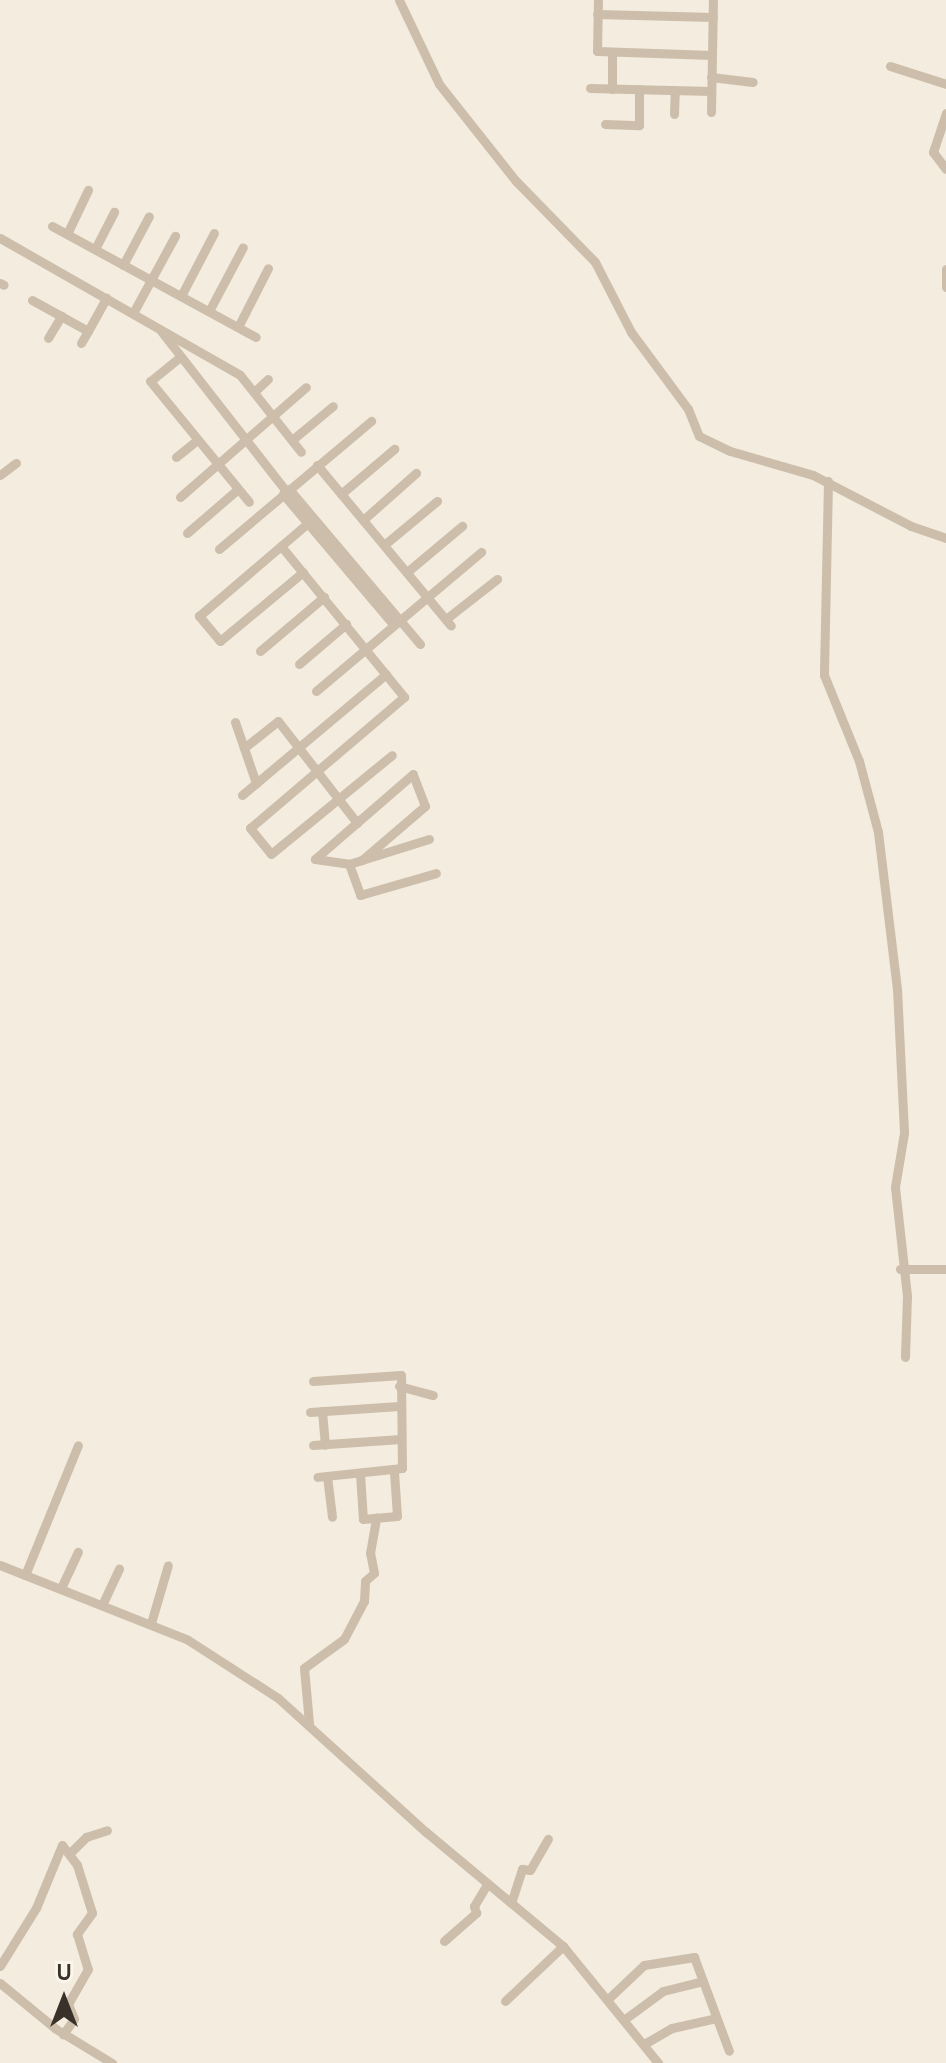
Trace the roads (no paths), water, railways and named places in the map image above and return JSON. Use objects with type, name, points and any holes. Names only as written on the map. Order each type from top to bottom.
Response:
[{"type":"street","points":[[399,0],[439,84],[516,181],[595,262],[631,332],[688,409],[699,436],[730,451],[828,481],[911,526],[946,538]]},
{"type":"street","points":[[598,0],[597,51],[712,55]]},
{"type":"street","points":[[711,112],[713,0]]},
{"type":"street","points":[[597,14],[713,17]]},
{"type":"street","points":[[612,52],[612,89]]},
{"type":"street","points":[[890,66],[946,84]]},
{"type":"street","points":[[711,77],[753,82]]},
{"type":"street","points":[[590,88],[711,91]]},
{"type":"street","points":[[605,124],[639,125],[639,89]]},
{"type":"street","points":[[674,114],[675,90]]},
{"type":"street","points":[[946,113],[933,152],[946,169]]},
{"type":"street","points":[[67,234],[88,190]]},
{"type":"street","points":[[95,249],[114,212]]},
{"type":"street","points":[[123,265],[149,216]]},
{"type":"street","points":[[52,226],[256,337]]},
{"type":"street","points":[[181,296],[214,233]]},
{"type":"street","points":[[133,313],[175,236]]},
{"type":"street","points":[[0,238],[240,375],[301,452]]},
{"type":"street","points":[[209,311],[243,247]]},
{"type":"street","points":[[238,327],[268,268]]},
{"type":"street","points":[[946,269],[946,287]]},
{"type":"street","points":[[81,343],[106,298]]},
{"type":"street","points":[[32,300],[88,331]]},
{"type":"street","points":[[48,338],[61,316]]},
{"type":"street","points":[[156,326],[286,491],[396,622]]},
{"type":"street","points":[[180,357],[150,381],[249,502]]},
{"type":"street","points":[[254,392],[268,379]]},
{"type":"street","points":[[180,497],[306,387]]},
{"type":"street","points":[[292,440],[333,406]]},
{"type":"street","points":[[219,549],[371,421]]},
{"type":"street","points":[[176,457],[198,439]]},
{"type":"street","points":[[341,494],[394,449]]},
{"type":"street","points":[[0,475],[16,463]]},
{"type":"street","points":[[317,465],[448,623],[497,579]]},
{"type":"street","points":[[363,520],[416,473]]},
{"type":"street","points":[[828,481],[824,675],[859,761],[878,832],[897,989],[904,1121],[895,1185],[900,1269],[907,1296],[905,1357]]},
{"type":"street","points":[[187,533],[238,489]]},
{"type":"street","points":[[286,491],[308,523],[396,622],[420,644]]},
{"type":"street","points":[[384,545],[437,501]]},
{"type":"street","points":[[303,572],[220,641],[199,616],[308,523]]},
{"type":"street","points":[[407,572],[462,526]]},
{"type":"street","points":[[281,546],[404,697],[250,828],[271,854],[392,755]]},
{"type":"street","points":[[316,691],[481,552]]},
{"type":"street","points":[[260,651],[324,597]]},
{"type":"street","points":[[299,664],[346,624]]},
{"type":"street","points":[[242,795],[386,674]]},
{"type":"street","points":[[244,748],[278,721],[357,823]]},
{"type":"street","points":[[235,722],[256,783]]},
{"type":"street","points":[[362,860],[425,806],[413,774],[315,859],[349,864],[362,860],[429,839]]},
{"type":"street","points":[[349,864],[360,895],[436,873]]},
{"type":"street","points":[[900,1269],[946,1269]]},
{"type":"street","points":[[313,1381],[401,1375],[402,1468],[394,1472],[322,1476],[332,1517]]},
{"type":"street","points":[[399,1386],[433,1395]]},
{"type":"street","points":[[310,1412],[399,1406]]},
{"type":"street","points":[[322,1411],[325,1445]]},
{"type":"street","points":[[313,1445],[401,1439]]},
{"type":"street","points":[[25,1575],[78,1445]]},
{"type":"street","points":[[360,1474],[363,1519],[397,1516],[394,1472]]},
{"type":"street","points":[[309,1723],[304,1668],[344,1639],[364,1601],[365,1581],[374,1573],[370,1553],[376,1518]]},
{"type":"street","points":[[61,1588],[78,1552]]},
{"type":"street","points":[[0,1565],[151,1623],[236,1668],[309,1723],[487,1884],[563,1946],[609,1998],[658,2063]]},
{"type":"street","points":[[151,1623],[168,1565]]},
{"type":"street","points":[[103,1603],[119,1569]]},
{"type":"street","points":[[70,1853],[88,1836],[107,1830]]},
{"type":"street","points":[[511,1903],[522,1869],[531,1870],[548,1839]]},
{"type":"street","points":[[0,1966],[41,1898],[60,1846],[70,1853],[92,1913],[77,1934],[88,1969],[68,2004],[74,2019],[63,2034]]},
{"type":"street","points":[[444,1941],[476,1913],[474,1906],[487,1884]]},
{"type":"street","points":[[505,2001],[563,1946]]},
{"type":"street","points":[[609,1998],[637,1970],[654,1962],[694,1957],[729,2051]]},
{"type":"street","points":[[625,2019],[663,1991],[703,1981]]},
{"type":"street","points":[[0,1983],[63,2034],[112,2063]]},
{"type":"street","points":[[644,2044],[672,2028],[716,2018]]}]
